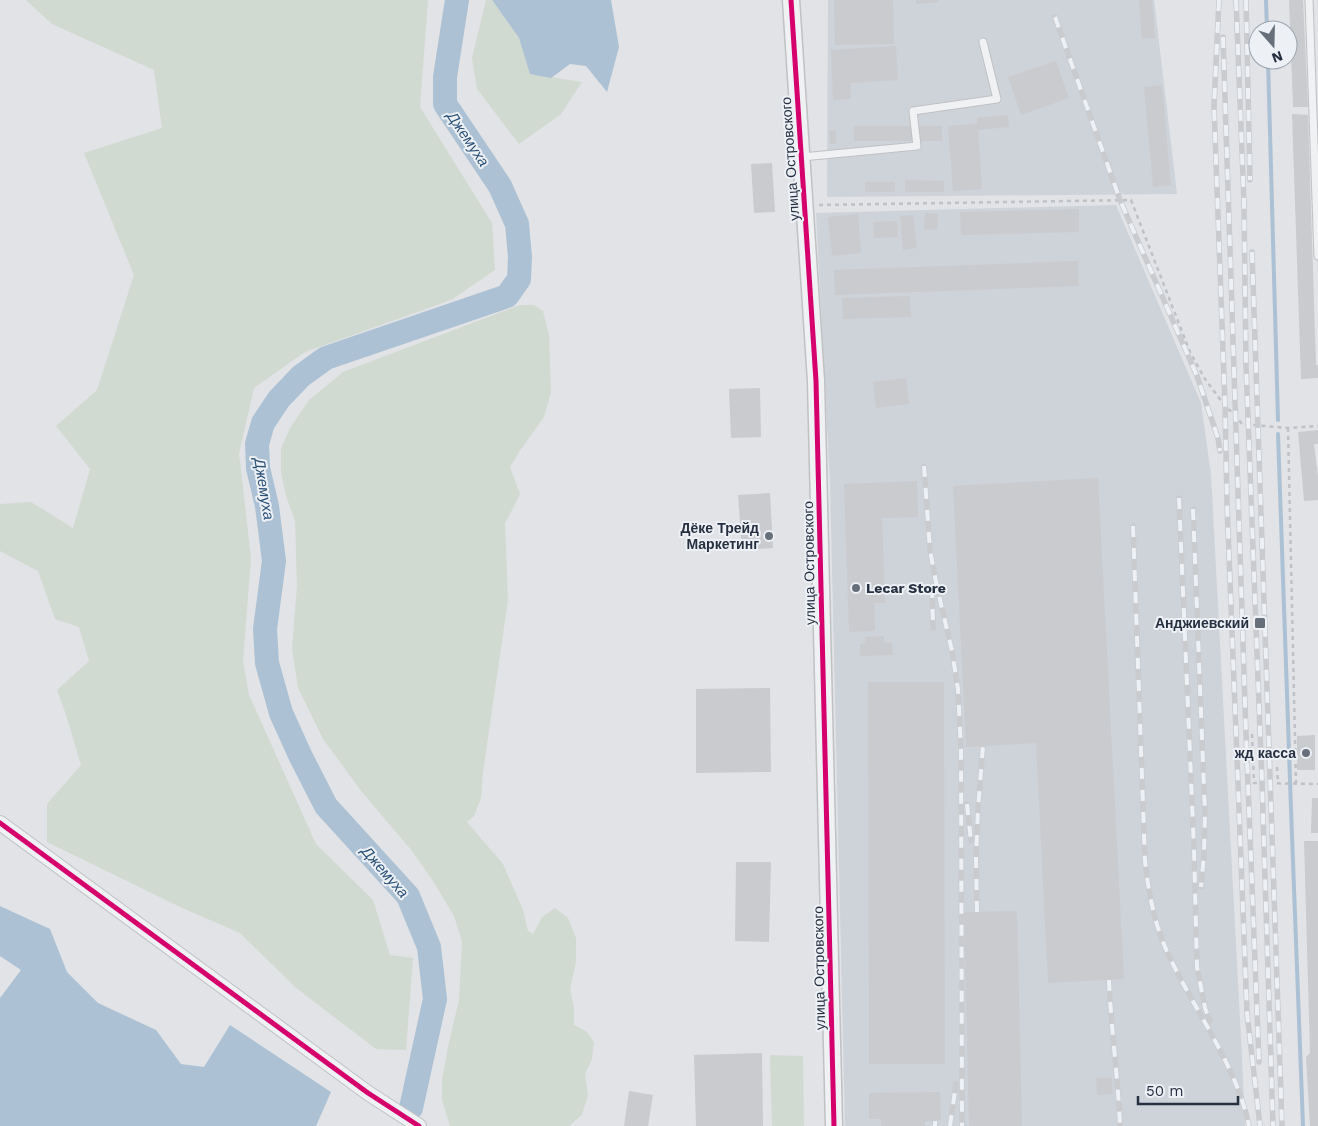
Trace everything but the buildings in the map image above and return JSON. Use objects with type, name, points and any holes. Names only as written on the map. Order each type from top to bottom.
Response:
[{"type":"street","name":"улица Островского","points":[[791,0],[816,380],[834,1126]]},
{"type":"street","points":[[0,823],[368,1093],[419,1126]]},
{"type":"lane","points":[[1310,0],[1316,94],[1318,256]]},
{"type":"lane","points":[[801,157],[917,146],[913,112],[997,99],[983,42]]},
{"type":"path","points":[[804,206],[1131,200],[1190,352],[1204,379],[1225,406],[1242,424],[1288,428],[1318,426]]},
{"type":"path","points":[[1288,428],[1295,783]]},
{"type":"path","points":[[1252,734],[1254,783],[1318,784]]},
{"type":"path","points":[[1277,767],[1278,783]]},
{"type":"shaded area","points":[[26,0],[428,0],[420,107],[492,223],[495,270],[451,300],[305,352],[254,388],[239,453],[251,558],[243,661],[249,695],[316,844],[373,900],[390,955],[413,958],[406,1050],[376,1049],[295,987],[240,933],[180,907],[47,842],[47,804],[81,765],[57,690],[89,661],[79,627],[55,619],[38,571],[0,551],[0,504],[31,502],[73,528],[90,469],[56,426],[97,390],[134,275],[84,153],[162,128],[154,70],[52,24]]},
{"type":"shaded area","points":[[486,0],[492,0],[519,38],[531,74],[582,82],[561,114],[519,144],[477,89],[472,58]]},
{"type":"shaded area","points":[[828,0],[1154,0],[1177,194],[827,197]]},
{"type":"shaded area","points":[[1116,205],[1201,403],[1211,474],[1245,1126],[845,1126],[830,483],[816,213]]},
{"type":"shaded area","points":[[520,305],[534,305],[543,311],[549,335],[551,392],[544,417],[510,467],[520,494],[505,523],[508,600],[483,772],[481,798],[474,816],[467,822],[503,864],[523,910],[528,931],[533,934],[542,917],[555,908],[568,918],[576,938],[576,962],[570,989],[574,1008],[574,1025],[586,1031],[594,1042],[592,1059],[585,1074],[588,1095],[582,1115],[569,1126],[450,1126],[442,1100],[442,1080],[459,1000],[462,941],[454,916],[433,881],[412,851],[362,792],[323,739],[298,688],[292,649],[297,586],[295,521],[286,496],[281,473],[281,449],[290,428],[309,400],[343,372]]},
{"type":"shaded area","points":[[770,1055],[803,1056],[804,1126],[772,1126]]},
{"type":"water","points":[[492,0],[611,0],[619,47],[607,92],[586,66],[570,64],[551,78],[530,74],[519,38]]},
{"type":"water","points":[[0,906],[50,929],[67,972],[98,1003],[156,1030],[181,1064],[204,1067],[230,1025],[331,1092],[316,1126],[0,1126],[0,998],[21,970],[0,956]]},
{"type":"waterway","name":"Джемуха","points":[[411,1108],[435,999],[429,947],[408,896],[326,806],[281,713],[267,663],[265,629],[274,561],[267,506],[258,468],[257,444],[263,423],[279,399],[301,376],[326,358],[507,296],[519,279],[520,257],[517,224],[500,186],[445,104],[445,77],[457,0]]},
{"type":"waterway","points":[[1266,0],[1267,20]]},
{"type":"waterway","points":[[1268,70],[1278,420]]},
{"type":"waterway","points":[[1278,434],[1303,1126]]},
{"type":"railway","points":[[1219,0],[1214,106],[1227,504],[1247,1013],[1260,1126]]},
{"type":"railway","points":[[1236,0],[1244,203],[1246,365],[1273,1126]]},
{"type":"railway","points":[[1246,0],[1250,180]]},
{"type":"railway","points":[[1055,17],[1120,200],[1197,376],[1218,438],[1220,451]]},
{"type":"railway","points":[[1223,37],[1259,1062]]},
{"type":"railway","points":[[1252,252],[1282,1126]]},
{"type":"railway","points":[[924,466],[930,550],[952,651],[958,689],[961,749],[962,1126]]},
{"type":"railway","points":[[1179,498],[1194,849],[1197,967],[1205,1008],[1210,1021]]},
{"type":"railway","points":[[1193,509],[1205,814],[1201,887]]},
{"type":"railway","points":[[1133,526],[1145,861],[1151,899],[1165,948],[1226,1062],[1243,1104],[1249,1126]]},
{"type":"railway","points":[[932,587],[933,628]]},
{"type":"railway","points":[[977,912],[976,857],[983,746]]},
{"type":"railway","points":[[967,804],[971,841]]},
{"type":"railway","points":[[1109,980],[1120,1126]]},
{"type":"railway","points":[[950,1126],[956,1084]]},
{"type":"railway","points":[[935,1121],[935,1126]]},
{"type":"cycle path","points":[[791,0],[816,381],[834,1126]]},
{"type":"cycle path","points":[[0,823],[368,1093],[419,1126]]},
{"type":"place","name":"Дёке Трейд Маркетинг","points":[[769,536]]},
{"type":"place","name":"Lecar Store","points":[[856,588]]},
{"type":"place","name":"Анджиевский","points":[[1260,623]]},
{"type":"place","name":"жд касса","points":[[1306,753]]}]
